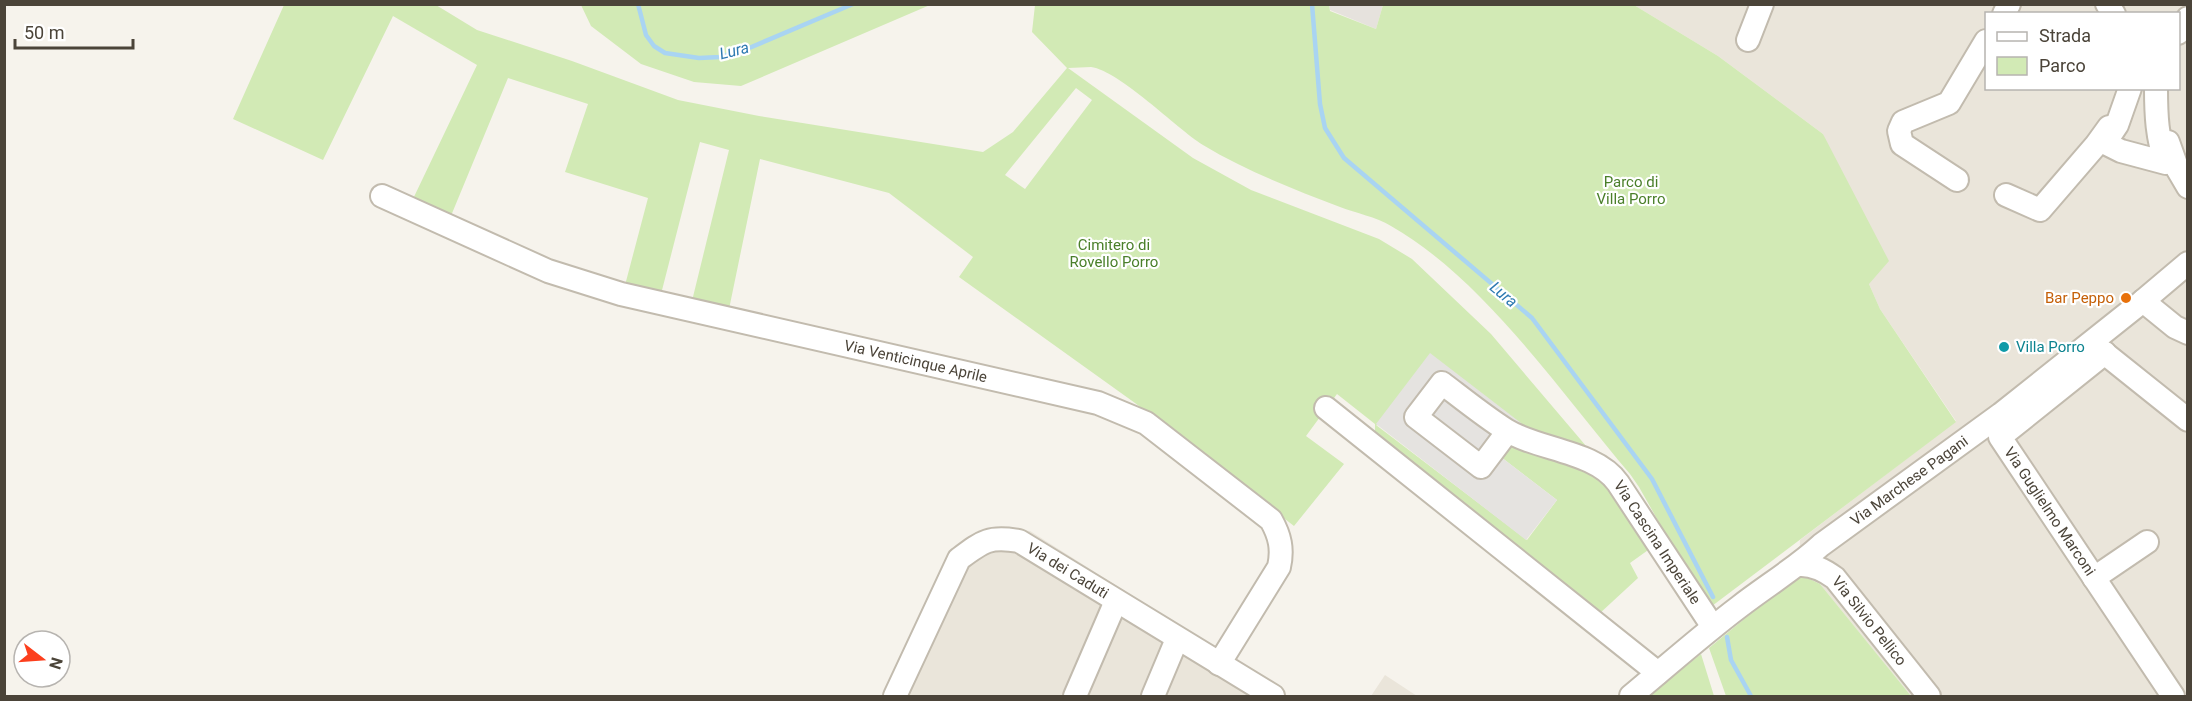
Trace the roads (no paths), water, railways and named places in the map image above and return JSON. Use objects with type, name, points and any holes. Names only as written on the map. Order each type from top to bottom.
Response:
[{"type":"street","points":[[1748,40],[1762,4]]},
{"type":"street","points":[[1957,180],[1902,144],[1899,131],[1903,122],[1949,103],[1985,43]]},
{"type":"street","points":[[2006,195],[2040,210],[2096,145],[2112,122],[2122,90]]},
{"type":"street","points":[[2129,90],[2117,125],[2105,143],[2121,151],[2166,163],[2159,145],[2156,90]]},
{"type":"street","points":[[2096,145],[2119,157],[2181,164],[2164,115],[2163,90]]},
{"type":"street","name":"Via Venticinque Aprile","points":[[382,196],[548,271],[621,294],[1130,409],[1271,520],[1277,529],[1282,555],[1279,567],[1220,664]]},
{"type":"street","name":"Via Marchese Pagani","points":[[1631,696],[1713,627],[1779,577],[1799,565],[1821,545],[2001,414],[2098,348],[2143,301],[2187,263]]},
{"type":"street","points":[[2143,301],[2175,327],[2187,333]]},
{"type":"street","points":[[2098,348],[2187,420]]},
{"type":"street","name":"Via Guglielmo Marconi","points":[[2098,348],[2000,437],[2173,696]]},
{"type":"street","points":[[1326,408],[1658,673]]},
{"type":"street","name":"Via Cascina Imperiale","points":[[1508,431],[1588,461],[1607,463],[1713,627]]},
{"type":"street","name":"Via dei Caduti","points":[[895,696],[959,559],[979,544],[997,537],[1019,541],[1273,696]]},
{"type":"street","points":[[2094,578],[2147,542]]},
{"type":"street","name":"Via Silvio Pellico","points":[[1799,565],[1812,566],[1835,578],[1929,696]]},
{"type":"street","points":[[1075,696],[1116,601]]},
{"type":"street","points":[[1153,696],[1177,639]]},
{"type":"waterway","name":"Lura","points":[[638,4],[646,35],[654,46],[665,53],[699,58],[720,57],[742,51],[853,4]]},
{"type":"waterway","name":"Lura","points":[[1312,4],[1320,104],[1325,128],[1344,158],[1532,318],[1652,479],[1713,597]]},
{"type":"waterway","name":"Lura","points":[[1727,637],[1731,660],[1751,696]]},
{"type":"place","name":"Bar Peppo","points":[[2126,298]]},
{"type":"place","name":"Villa Porro","points":[[2004,347]]},
{"type":"park label","name":"Parco di Villa Porro","points":[[1631,190]]},
{"type":"park label","name":"Cimitero di Rovello Porro","points":[[1114,254]]}]
